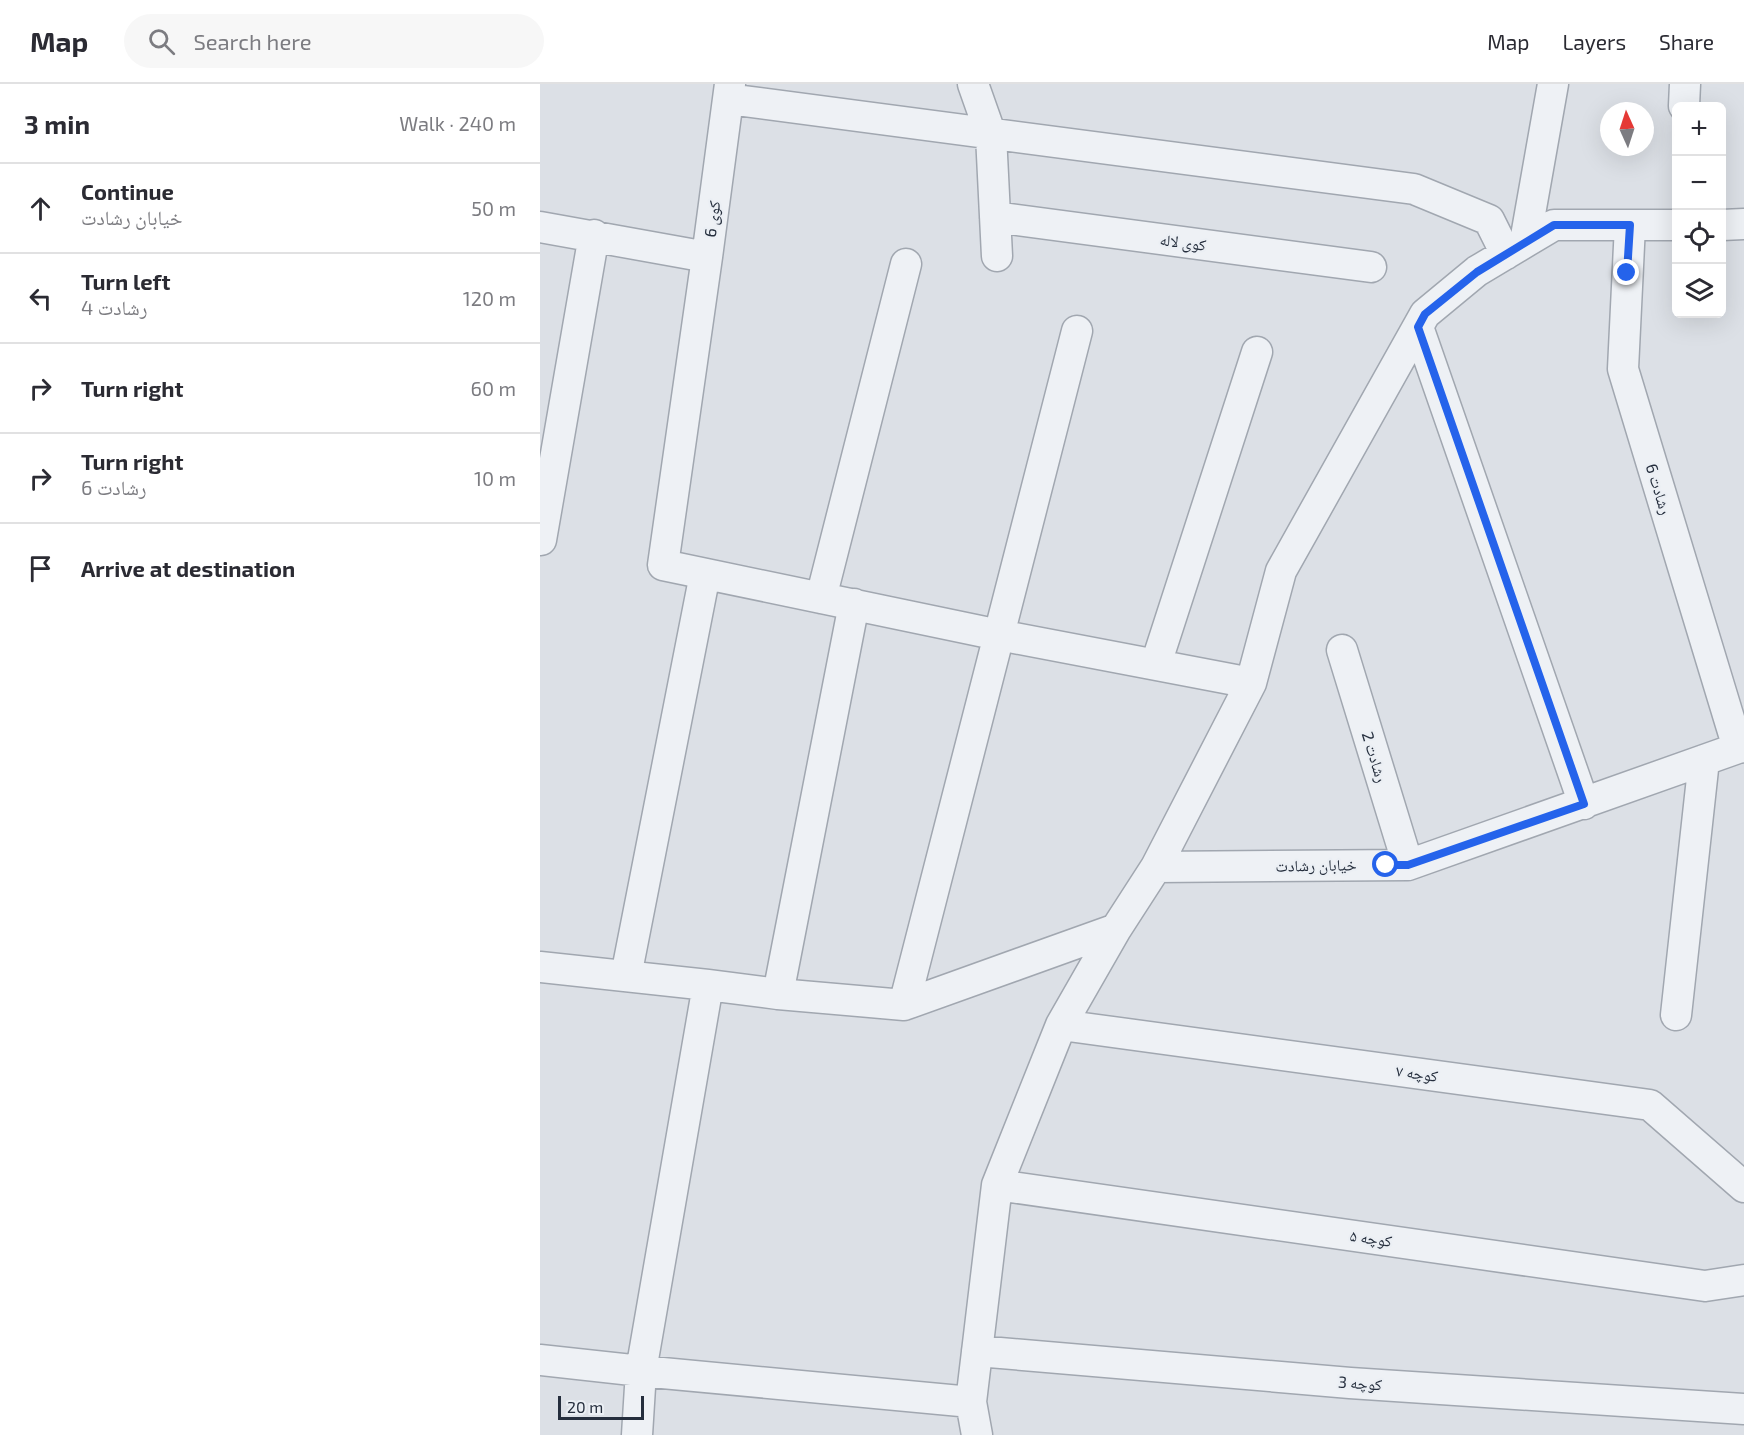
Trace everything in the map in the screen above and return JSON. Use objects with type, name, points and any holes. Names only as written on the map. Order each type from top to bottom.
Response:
[{"type":"street","points":[[973,84],[991,135],[997,256]]},
{"type":"street","points":[[1516,248],[1553,84]]},
{"type":"street","points":[[1684,102],[1685,84]]},
{"type":"street","points":[[729,92],[991,135],[1414,189],[1489,220],[1516,248]]},
{"type":"street","name":"کوی 6","points":[[540,227],[707,257],[729,92]]},
{"type":"street","name":"کوی لاله","points":[[995,217],[1371,267]]},
{"type":"street","points":[[1726,225],[1744,224]]},
{"type":"street","points":[[977,1435],[971,1402],[998,1185],[1061,1025],[1116,929],[1156,867],[1251,683],[1281,571],[1425,314],[1477,272],[1554,225],[1672,225]]},
{"type":"street","name":"رشادت 6","points":[[1630,225],[1623,369],[1741,748]]},
{"type":"street","points":[[541,540],[594,235]]},
{"type":"street","points":[[707,257],[663,565],[999,635],[1251,683]]},
{"type":"street","points":[[821,598],[906,264]]},
{"type":"street","points":[[1418,327],[1584,804]]},
{"type":"street","points":[[904,1005],[1077,332]]},
{"type":"street","points":[[1156,664],[1257,351]]},
{"type":"street","points":[[626,976],[705,574]]},
{"type":"street","points":[[778,994],[854,604]]},
{"type":"street","name":"رشادت 2","points":[[1342,650],[1408,865]]},
{"type":"street","name":"خیابان رشادت","points":[[1156,867],[1408,865],[1741,748]]},
{"type":"street","points":[[1676,1015],[1704,760]]},
{"type":"street","points":[[540,967],[778,994],[904,1005],[1116,929]]},
{"type":"street","points":[[637,1435],[641,1371],[708,985]]},
{"type":"street","name":"کوچه ۷","points":[[1061,1025],[1650,1105],[1744,1187]]},
{"type":"street","name":"کوچه ۵","points":[[998,1185],[1705,1286],[1744,1280]]},
{"type":"street","name":"کوچه 3","points":[[977,1351],[1350,1383],[1744,1409]]},
{"type":"street","points":[[540,1359],[641,1371],[971,1402]]},
{"type":"route","points":[[1386,865],[1408,865],[1584,804],[1418,327],[1425,314],[1477,272],[1554,225],[1630,225],[1627,273]]}]
